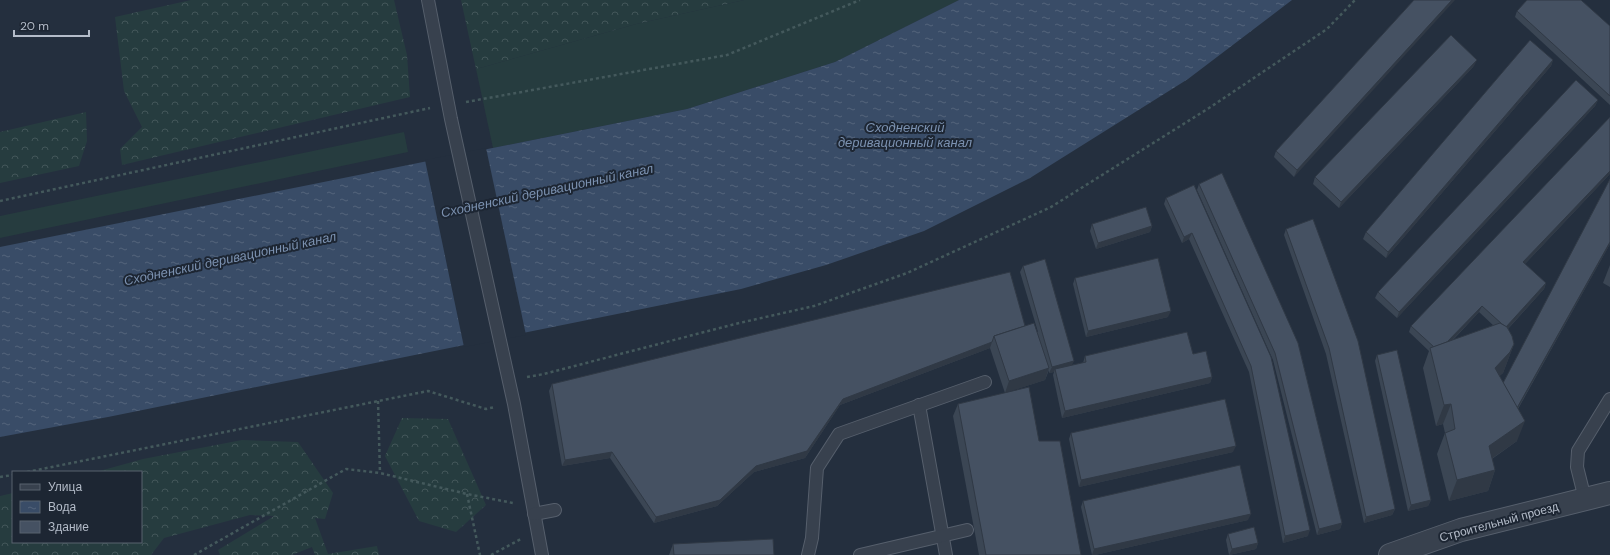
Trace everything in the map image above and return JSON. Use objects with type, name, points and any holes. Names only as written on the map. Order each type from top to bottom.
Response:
[{"type":"street","name":"Строительный проезд","points":[[1390,555],[1460,530],[1610,493]]},
{"type":"lane","points":[[428,0],[451,119],[508,374],[542,555]]},
{"type":"lane","points":[[808,555],[812,538],[817,468],[839,434],[985,382]]},
{"type":"lane","points":[[1585,499],[1576,467],[1578,451],[1610,399]]},
{"type":"lane","points":[[919,405],[946,555]]},
{"type":"lane","points":[[534,509],[555,510]]},
{"type":"lane","points":[[860,555],[967,530]]},
{"type":"path","points":[[448,104],[482,100],[727,55],[860,0]]},
{"type":"path","points":[[508,374],[544,374],[735,324],[814,306],[907,273],[1051,208],[1209,108],[1327,29],[1355,0]]},
{"type":"path","points":[[0,201],[423,110]]},
{"type":"path","points":[[32,471],[428,391],[486,409]]},
{"type":"path","points":[[378,401],[380,473]]},
{"type":"path","points":[[194,555],[346,469],[380,473],[534,509]]},
{"type":"path","points":[[0,477],[12,475]]},
{"type":"path","points":[[467,494],[480,555]]},
{"type":"path","points":[[491,555],[538,531]]},
{"type":"green space","points":[[191,0],[394,0],[407,55],[410,97],[122,165],[120,149],[142,127],[124,91],[115,17]]},
{"type":"green space","points":[[461,0],[744,0],[636,24],[476,69]]},
{"type":"green space","points":[[744,0],[959,0],[835,62],[687,109],[493,148],[476,69],[636,24]]},
{"type":"green space","points":[[86,112],[87,141],[79,166],[0,183],[0,132]]},
{"type":"green space","points":[[404,132],[408,152],[0,238],[0,216]]},
{"type":"green space","points":[[402,418],[448,419],[486,505],[456,532],[419,521],[385,456]]},
{"type":"green space","points":[[242,440],[298,442],[333,493],[325,519],[315,518],[328,554],[377,546],[379,555],[315,555],[312,547],[292,555],[220,555],[218,550],[274,516],[250,515],[164,538],[151,555],[0,555],[0,496],[12,493],[12,543],[142,543],[142,471],[100,471],[143,459]]},
{"type":"water","name":"Сходненский деривационный канал","points":[[959,0],[1292,0],[1188,79],[1030,178],[924,231],[826,265],[741,289],[108,417],[0,437],[0,247],[687,109],[835,62]]},
{"type":"pier","points":[[486,148],[526,335],[464,347],[425,160]]},
{"type":"building","points":[[1414,0],[1452,0],[1297,170],[1276,151]]},
{"type":"building","points":[[1527,0],[1581,0],[1610,26],[1610,96],[1517,11]]},
{"type":"building","points":[[1451,35],[1477,60],[1341,202],[1315,177]]},
{"type":"building","points":[[1530,40],[1553,60],[1388,252],[1366,232]]},
{"type":"building","points":[[1576,80],[1598,100],[1399,312],[1378,292]]},
{"type":"building","points":[[1610,117],[1610,171],[1523,262],[1546,283],[1506,327],[1482,306],[1447,342],[1434,347],[1411,326]]},
{"type":"building","points":[[1222,173],[1298,343],[1342,523],[1319,529],[1275,353],[1199,184]]},
{"type":"building","points":[[1610,179],[1610,242],[1517,408],[1503,383]]},
{"type":"building","points":[[1194,185],[1271,357],[1310,530],[1285,536],[1251,366],[1192,233],[1184,237],[1166,198]]},
{"type":"building","points":[[1146,207],[1152,226],[1098,243],[1092,224]]},
{"type":"building","points":[[1313,219],[1358,341],[1395,509],[1366,517],[1329,348],[1286,229]]},
{"type":"building","points":[[1158,258],[1171,311],[1088,331],[1075,278]]},
{"type":"building","points":[[1045,259],[1074,361],[1052,367],[1023,266]]},
{"type":"building","points":[[1010,272],[1025,326],[994,336],[992,342],[843,399],[807,451],[756,466],[720,500],[656,517],[612,452],[565,460],[552,384]]},
{"type":"building","points":[[1034,323],[1049,368],[1009,381],[994,336]]},
{"type":"building","points":[[1500,323],[1507,327],[1514,344],[1510,352],[1495,368],[1525,421],[1489,446],[1495,470],[1457,480],[1445,433],[1455,429],[1451,404],[1444,405],[1430,348]]},
{"type":"building","points":[[1187,332],[1193,354],[1206,351],[1212,377],[1065,411],[1055,369],[1086,362],[1085,356]]},
{"type":"building","points":[[1397,350],[1431,500],[1411,505],[1377,355]]},
{"type":"building","points":[[1029,387],[1039,441],[1060,441],[1081,555],[986,555],[958,404]]},
{"type":"building","points":[[1225,399],[1236,446],[1081,480],[1071,433]]},
{"type":"building","points":[[1240,465],[1251,514],[1094,549],[1083,501]]},
{"type":"building","points":[[1254,527],[1258,543],[1232,549],[1228,534]]},
{"type":"building","points":[[773,539],[774,555],[674,555],[673,544]]}]
